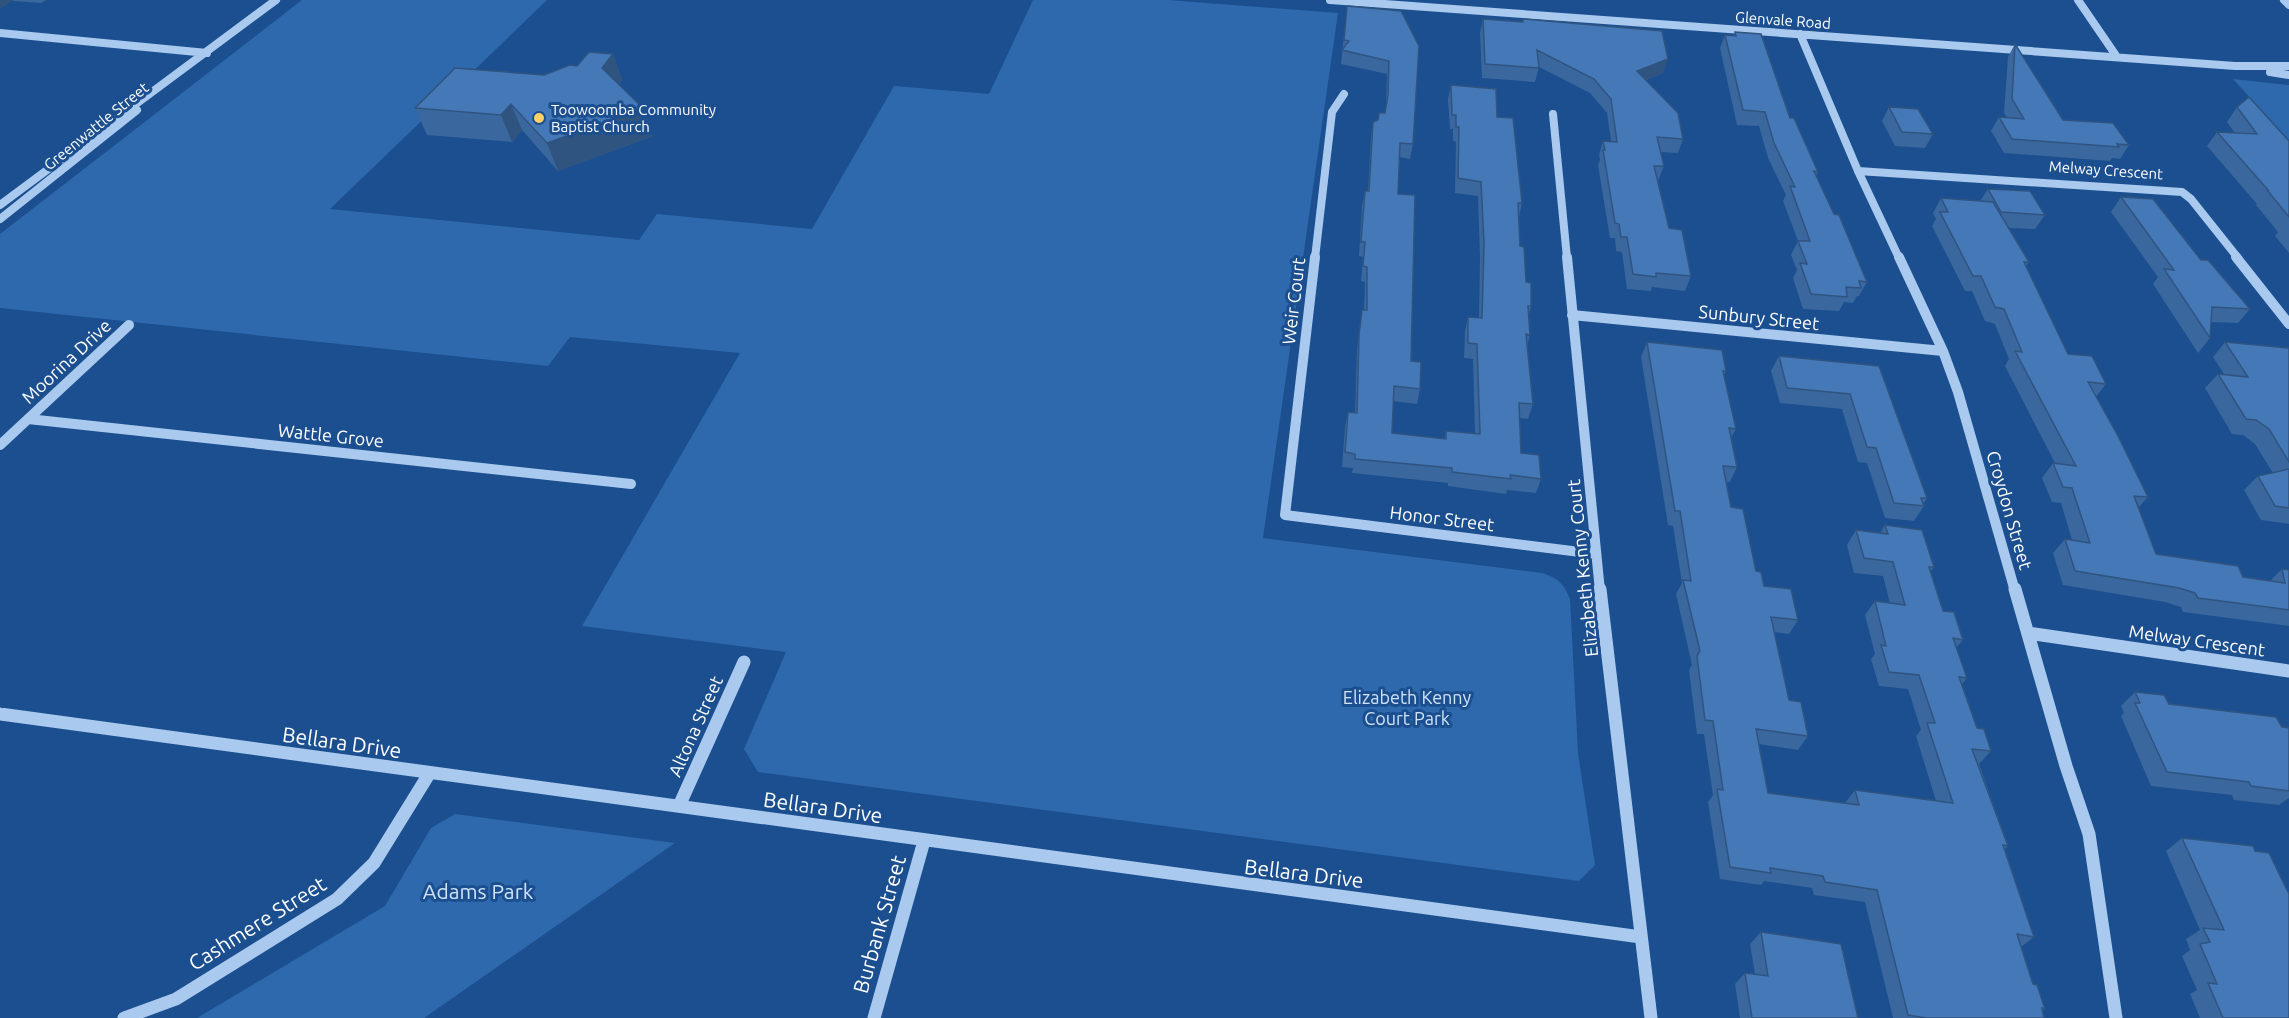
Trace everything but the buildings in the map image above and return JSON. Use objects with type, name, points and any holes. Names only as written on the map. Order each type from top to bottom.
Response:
[{"type":"street","name":"Greenwattle Street","points":[[0,205],[276,0]]},
{"type":"street","name":"Glenvale Road","points":[[1330,0],[2235,66],[2289,66]]},
{"type":"street","points":[[2078,0],[2117,57]]},
{"type":"street","points":[[2284,0],[2289,5]]},
{"type":"street","points":[[0,33],[207,53]]},
{"type":"street","name":"Croydon Street","points":[[1800,34],[1858,171],[1943,351],[1958,392],[2066,766],[2089,834],[2116,1018]]},
{"type":"street","name":"Greenwattle Street","points":[[0,219],[105,138],[207,53]]},
{"type":"street","name":"Glenvale Road","points":[[2235,66],[2289,75]]},
{"type":"street","name":"Weir Court","points":[[1285,515],[1332,112],[1344,94]]},
{"type":"street","name":"Elizabeth Kenny Court","points":[[1553,114],[1596,554],[1651,1018]]},
{"type":"street","name":"Melway Crescent","points":[[1858,171],[2166,189],[2182,192],[2191,199],[2289,324]]},
{"type":"street","name":"Sunbury Street","points":[[1572,315],[1943,351]]},
{"type":"street","name":"Moorina Drive","points":[[0,445],[129,326]]},
{"type":"street","name":"Wattle Grove","points":[[28,419],[631,484]]},
{"type":"street","name":"Honor Street","points":[[1285,515],[1596,554]]},
{"type":"street","name":"Melway Crescent","points":[[2028,633],[2289,671]]},
{"type":"street","name":"Altona Street","points":[[679,806],[744,662]]},
{"type":"street","name":"Bellara Drive","points":[[0,714],[429,774],[679,806],[1059,861],[1641,937]]},
{"type":"street","name":"Cashmere Street","points":[[124,1018],[176,999],[337,899],[374,863],[429,774]]},
{"type":"street","name":"Burbank Street","points":[[874,1018],[924,841]]},
{"type":"green space","name":"Elizabeth Kenny Court Park","points":[[302,0],[547,0],[330,209],[639,240],[657,214],[812,229],[894,86],[989,94],[1033,0],[1167,0],[1338,13],[1263,538],[1542,573],[1560,582],[1570,599],[1578,753],[1595,865],[1579,881],[758,772],[744,749],[786,652],[582,626],[740,353],[570,337],[548,366],[0,308],[0,234]]},
{"type":"green space","points":[[2233,79],[2289,85],[2289,140]]},
{"type":"green space","name":"Adams Park","points":[[455,814],[675,843],[424,1018],[197,1018],[385,906],[431,828]]},
{"type":"place","name":"Toowoomba Community Baptist Church","points":[[539,118]]}]
